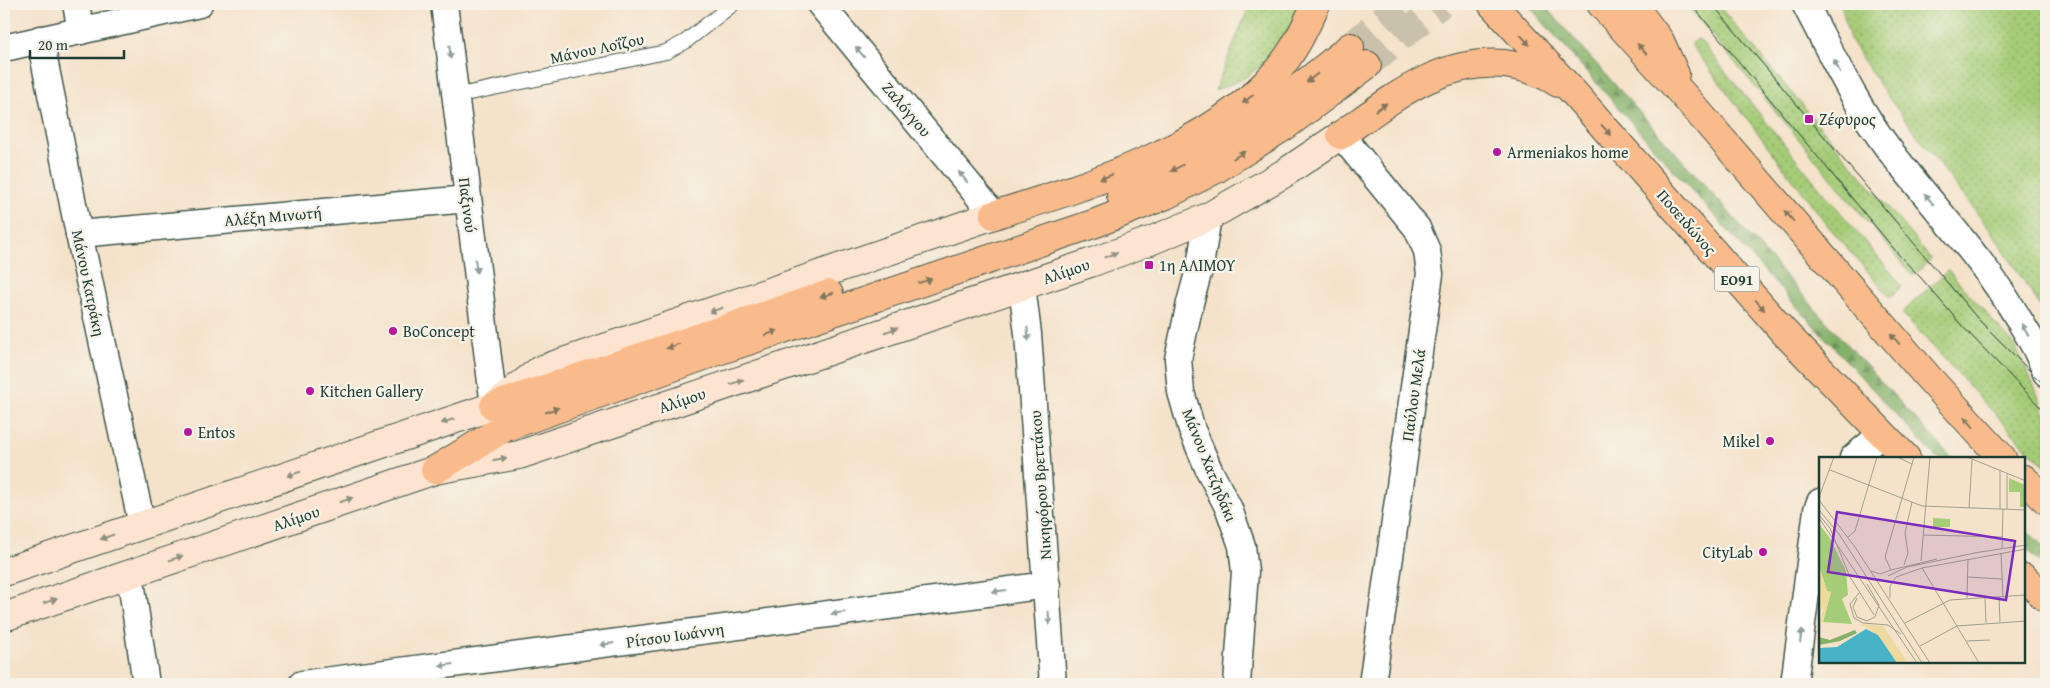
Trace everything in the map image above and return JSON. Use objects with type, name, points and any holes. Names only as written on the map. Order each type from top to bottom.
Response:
[{"type":"highway","points":[[994,215],[1071,191],[1123,171],[1164,152],[1226,116],[1257,92],[1278,71],[1300,37],[1316,4]]},
{"type":"highway","name":"Ποσειδώνος","points":[[1492,4],[1782,330],[1905,457]]},
{"type":"highway","points":[[1600,4],[1686,98],[1927,376],[2001,457]]},
{"type":"highway","points":[[1632,4],[1660,41],[1686,98]]},
{"type":"highway","points":[[435,470],[506,427],[715,352],[1096,223],[1166,196],[1216,169],[1285,126],[1358,56],[1313,78],[1242,129],[1171,172],[1127,193],[980,245],[738,323],[494,406]]},
{"type":"highway","points":[[1341,135],[1416,84],[1462,66],[1491,63],[1526,68],[1550,77],[1574,94]]},
{"type":"highway","points":[[2025,480],[2046,500]]},
{"type":"highway","points":[[2025,579],[2046,598]]},
{"type":"main road","name":"Αλίμου","points":[[4,617],[435,470],[519,455],[1090,263],[1208,217],[1283,174],[1341,135]]},
{"type":"main road","points":[[4,572],[494,406],[540,370],[994,215]]},
{"type":"street","points":[[76,4],[81,31]]},
{"type":"street","points":[[4,48],[199,4]]},
{"type":"street","name":"Παξινού","points":[[444,4],[494,406]]},
{"type":"street","name":"Ζαλόγγου","points":[[820,4],[994,215]]},
{"type":"street","points":[[1805,4],[1851,94],[1887,147],[1986,268],[2008,300],[2040,356],[2046,373]]},
{"type":"street","name":"Μάνου Κατράκη","points":[[40,39],[79,234],[142,525]]},
{"type":"street","name":"Παύλου Μελά","points":[[1341,135],[1418,228],[1427,250],[1430,274],[1372,684]]},
{"type":"street","name":"Αλέξη Μινωτή","points":[[79,234],[468,199]]},
{"type":"street","name":"Μάνου Χατζηδάκι","points":[[1208,217],[1200,266],[1178,359],[1181,392],[1192,430],[1209,470],[1229,509],[1242,546],[1245,572],[1237,684]]},
{"type":"street","name":"Νικηφόρου Βρεττάκου","points":[[1022,286],[1028,334],[1053,684]]},
{"type":"street","points":[[1854,457],[1882,434]]},
{"type":"street","points":[[1794,684],[1819,505]]},
{"type":"street","points":[[130,574],[146,684]]},
{"type":"street","name":"Ρίτσου Ιωάννη","points":[[302,684],[1047,585]]},
{"type":"lane","name":"Μάνου Λοΐζου","points":[[455,96],[666,52],[685,42],[733,4]]},
{"type":"green space","points":[[1250,4],[1302,4],[1286,34],[1269,58],[1246,77],[1215,90]]},
{"type":"green space","points":[[1527,4],[1543,4],[1849,347],[1951,457],[1936,457],[1628,119]]},
{"type":"green space","points":[[1686,4],[1717,4],[1931,259],[1913,276]]},
{"type":"green space","points":[[1841,4],[2046,4],[2046,315],[1996,238],[1888,97],[1850,40]]},
{"type":"green space","points":[[1699,39],[1902,286],[1890,297],[1829,227],[1692,46],[1692,42]]},
{"type":"green space","points":[[1948,270],[2015,346],[2035,388],[2046,417],[2046,466],[2029,451],[1902,313]]},
{"type":"green space","points":[[2025,529],[2046,549],[2046,568],[2025,548]]},
{"type":"tunnel","points":[[1350,47],[1400,4]]},
{"type":"tunnel","points":[[1367,65],[1441,4]]},
{"type":"tram line","points":[[1691,4],[1899,255],[1963,327],[2046,413]]},
{"type":"tram line","points":[[1712,4],[1978,319],[2046,387]]},
{"type":"place","name":"Ζέφυρος","points":[[1809,119]]},
{"type":"place","name":"Armeniakos home","points":[[1497,152]]},
{"type":"place","name":"1η ΑΛΙΜΟΥ","points":[[1149,265]]},
{"type":"place","name":"BoConcept","points":[[393,331]]},
{"type":"place","name":"Kitchen Gallery","points":[[310,391]]},
{"type":"place","name":"Entos","points":[[188,432]]},
{"type":"place","name":"Mikel","points":[[1770,441]]},
{"type":"place","name":"CityLab","points":[[1763,552]]}]
